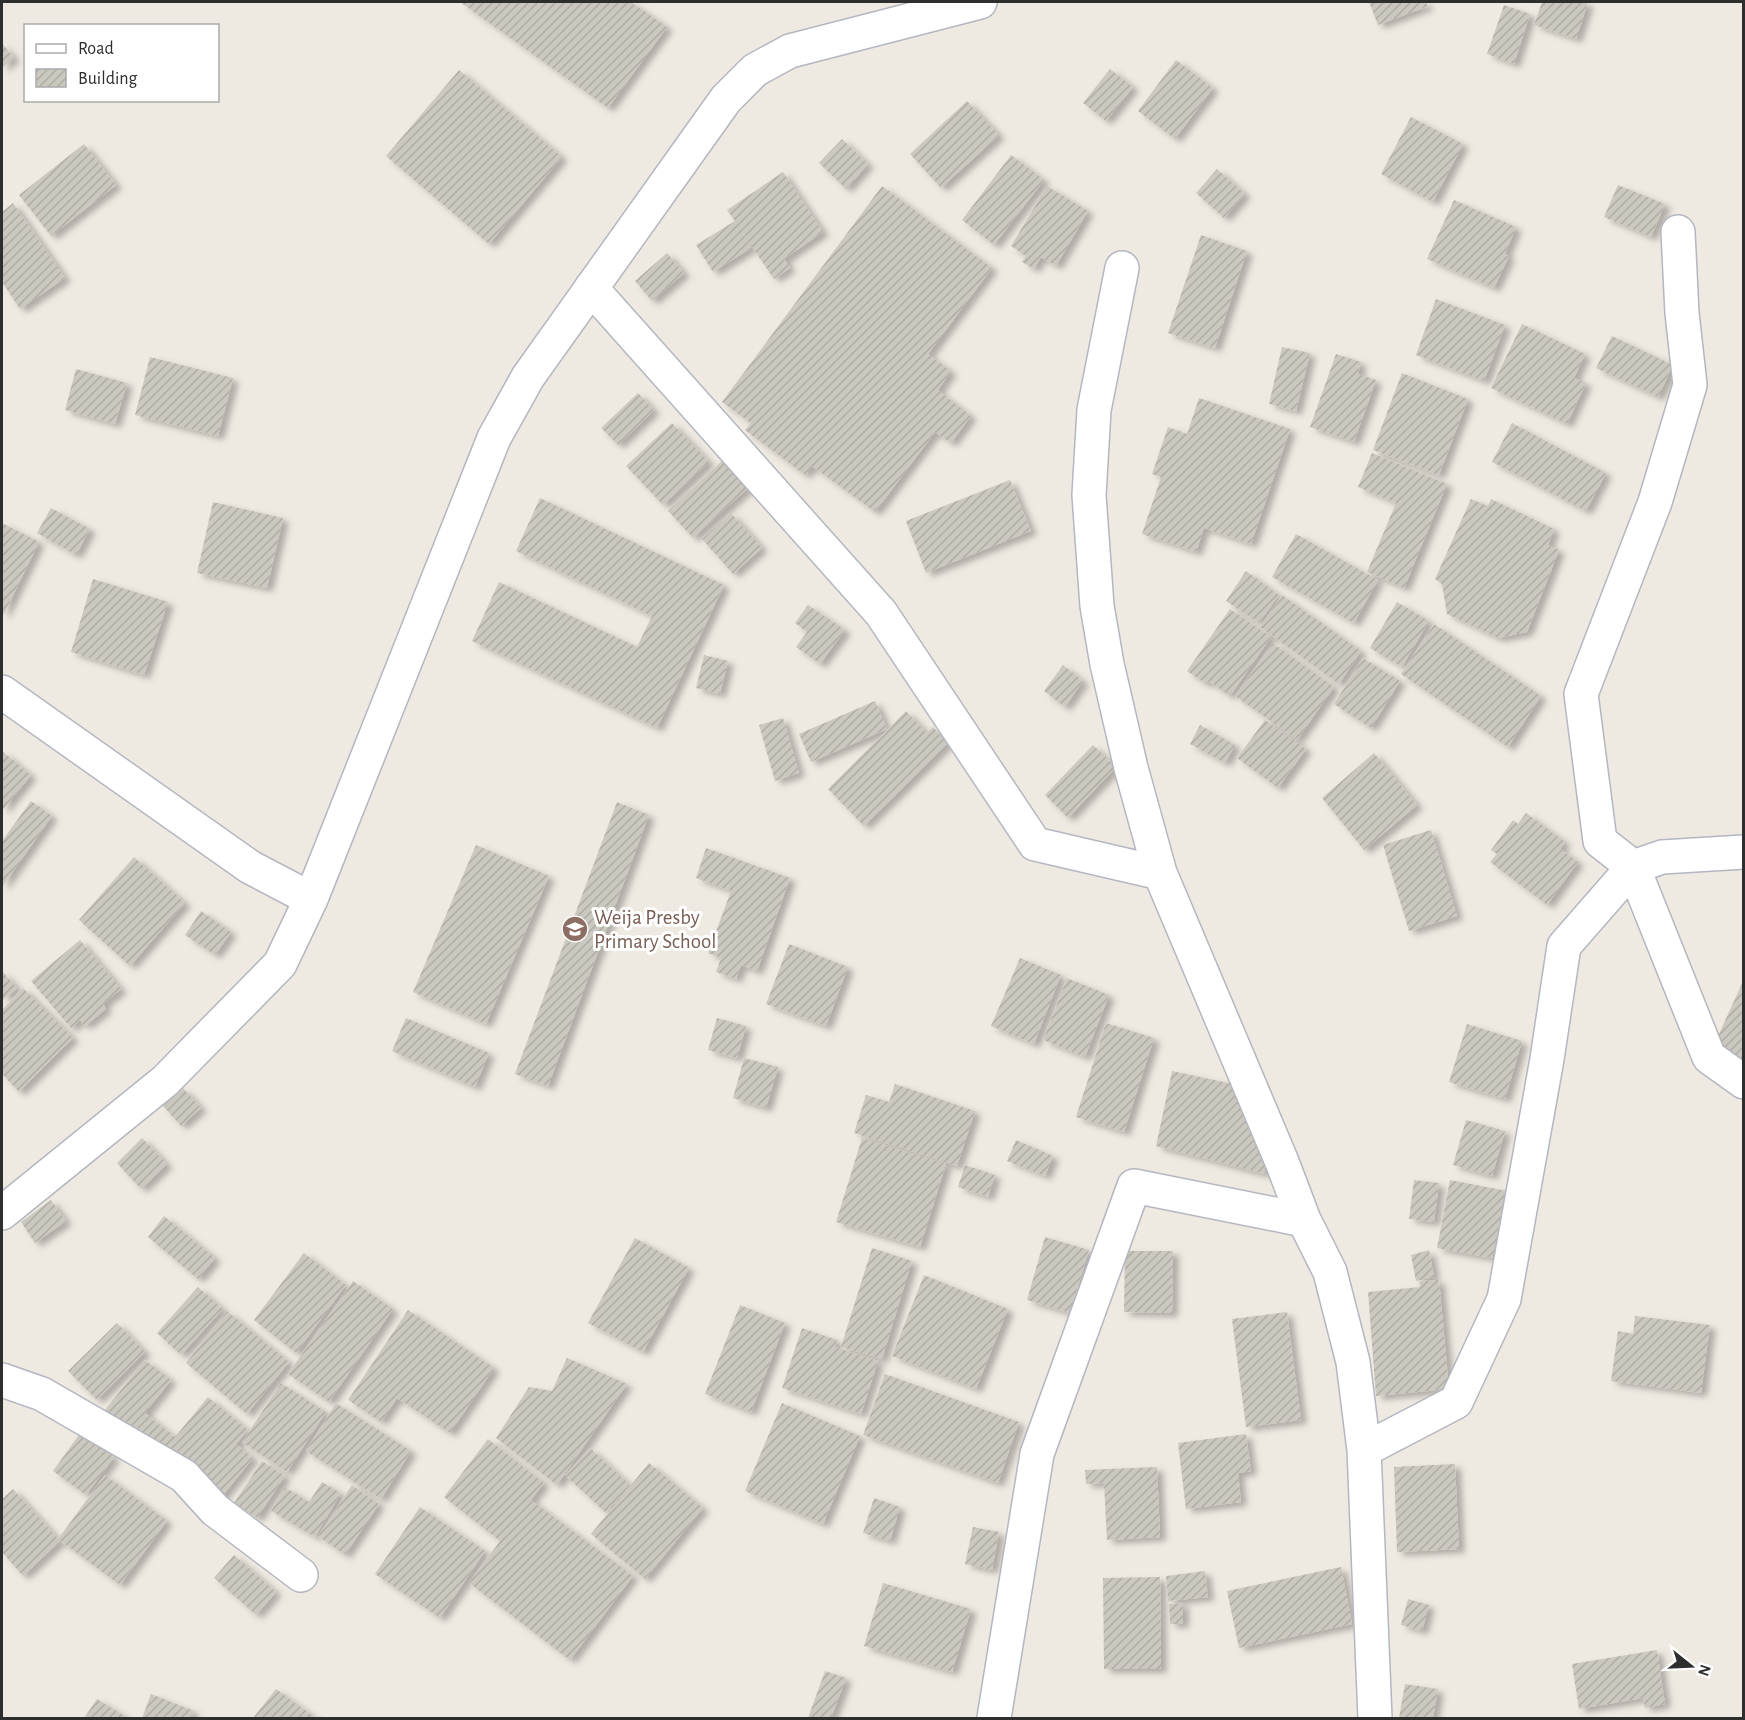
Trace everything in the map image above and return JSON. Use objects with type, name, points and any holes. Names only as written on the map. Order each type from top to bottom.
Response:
[{"type":"street","points":[[2,1213],[173,1073],[280,964],[311,899],[494,438],[528,377],[726,99],[755,70],[790,51],[980,2]]},
{"type":"street","points":[[1678,232],[1682,313],[1690,385],[1655,502],[1581,694],[1600,841],[1633,867],[1708,1057],[1743,1082]]},
{"type":"street","points":[[1122,268],[1094,410],[1089,495],[1097,606],[1107,664],[1131,768],[1160,873],[1282,1162],[1304,1220],[1330,1272],[1353,1362],[1364,1450],[1375,1719]]},
{"type":"street","points":[[591,288],[881,613],[1035,844],[1160,873]]},
{"type":"street","points":[[2,692],[250,867],[311,899]]},
{"type":"street","points":[[1364,1450],[1456,1402],[1504,1299],[1545,1070],[1564,946],[1633,867],[1662,857],[1743,852]]},
{"type":"street","points":[[994,1719],[1037,1454],[1134,1186],[1304,1220]]},
{"type":"street","points":[[2,1380],[42,1394],[184,1476],[215,1510],[300,1575]]},
{"type":"building","points":[[460,2],[631,2],[667,27],[608,108]]},
{"type":"building","points":[[1369,2],[1426,2],[1428,6],[1378,25]]},
{"type":"building","points":[[1542,2],[1588,2],[1576,39],[1534,25]]},
{"type":"building","points":[[1504,5],[1530,14],[1514,64],[1487,54]]},
{"type":"building","points":[[2,43],[14,58],[2,68]]},
{"type":"building","points":[[1176,60],[1213,88],[1175,139],[1138,111]]},
{"type":"building","points":[[1110,69],[1133,87],[1106,121],[1083,103]]},
{"type":"building","points":[[459,70],[562,157],[489,244],[386,156]]},
{"type":"building","points":[[967,101],[999,135],[941,188],[910,154]]},
{"type":"building","points":[[1411,117],[1463,144],[1433,202],[1381,174]]},
{"type":"building","points":[[842,139],[868,164],[846,189],[819,163]]},
{"type":"building","points":[[84,144],[116,185],[51,236],[19,195]]},
{"type":"building","points":[[1011,155],[1044,180],[994,245],[962,220]]},
{"type":"building","points":[[1217,169],[1245,194],[1224,218],[1196,193]]},
{"type":"building","points":[[783,172],[823,232],[784,259],[790,268],[774,279],[742,232],[751,248],[713,272],[696,245],[735,221],[727,210]]},
{"type":"building","points":[[1618,185],[1665,204],[1651,237],[1604,217]]},
{"type":"building","points":[[882,186],[992,268],[928,354],[951,371],[938,390],[971,416],[951,443],[935,432],[875,512],[812,466],[805,475],[745,430],[751,423],[722,402]]},
{"type":"building","points":[[1047,186],[1088,211],[1056,266],[1041,257],[1034,269],[1022,262],[1026,256],[1011,246]]},
{"type":"building","points":[[1454,200],[1516,227],[1505,254],[1509,256],[1494,288],[1427,259]]},
{"type":"building","points":[[13,203],[65,278],[20,309],[2,282],[2,212]]},
{"type":"building","points":[[1201,235],[1247,251],[1215,348],[1168,333]]},
{"type":"building","points":[[667,253],[684,273],[652,301],[635,281]]},
{"type":"building","points":[[1436,299],[1505,325],[1484,381],[1416,355]]},
{"type":"building","points":[[1522,324],[1585,354],[1574,378],[1586,383],[1567,424],[1491,388]]},
{"type":"building","points":[[1612,336],[1673,365],[1658,397],[1596,368]]},
{"type":"building","points":[[1282,347],[1310,353],[1296,411],[1269,404]]},
{"type":"building","points":[[1336,354],[1361,362],[1358,374],[1376,380],[1354,442],[1310,427]]},
{"type":"building","points":[[150,357],[233,378],[218,436],[135,415]]},
{"type":"building","points":[[76,369],[127,383],[115,424],[65,410]]},
{"type":"building","points":[[1402,373],[1468,399],[1439,475],[1373,450]]},
{"type":"building","points":[[638,393],[654,410],[618,445],[601,428]]},
{"type":"building","points":[[1199,398],[1290,429],[1251,544],[1204,528],[1196,552],[1142,534],[1161,477],[1152,474],[1168,427],[1187,434]]},
{"type":"building","points":[[672,423],[709,462],[663,505],[626,466]]},
{"type":"building","points":[[1512,423],[1606,473],[1586,511],[1492,462]]},
{"type":"building","points":[[1372,453],[1447,484],[1404,588],[1367,572],[1396,503],[1358,487]]},
{"type":"building","points":[[724,459],[749,487],[693,538],[668,511]]},
{"type":"building","points":[[1010,480],[1031,531],[926,573],[906,521]]},
{"type":"building","points":[[540,498],[724,585],[657,728],[472,641],[499,582],[637,647],[652,616],[516,551]]},
{"type":"building","points":[[1471,499],[1488,506],[1491,499],[1554,529],[1548,545],[1559,550],[1527,632],[1498,638],[1447,614],[1442,584],[1435,579]]},
{"type":"building","points":[[213,502],[283,518],[267,588],[197,573]]},
{"type":"building","points":[[51,508],[90,529],[76,555],[37,533]]},
{"type":"building","points":[[731,513],[762,548],[733,574],[702,539]]},
{"type":"building","points":[[2,523],[39,542],[4,614],[2,613]]},
{"type":"building","points":[[1296,534],[1378,580],[1354,623],[1272,577]]},
{"type":"building","points":[[1246,571],[1279,595],[1259,623],[1226,601]]},
{"type":"building","points":[[93,579],[168,602],[144,675],[71,652]]},
{"type":"building","points":[[1282,595],[1361,651],[1339,684],[1260,627]]},
{"type":"building","points":[[1397,602],[1429,621],[1402,667],[1370,648]]},
{"type":"building","points":[[808,605],[845,630],[820,664],[796,647],[807,632],[795,623]]},
{"type":"building","points":[[1230,609],[1271,637],[1230,696],[1208,681],[1206,684],[1187,671]]},
{"type":"building","points":[[1434,624],[1541,696],[1508,747],[1401,674]]},
{"type":"building","points":[[1273,643],[1334,687],[1297,740],[1235,696]]},
{"type":"building","points":[[704,655],[728,661],[720,694],[696,688]]},
{"type":"building","points":[[1363,658],[1400,681],[1371,728],[1334,704]]},
{"type":"building","points":[[1063,665],[1083,681],[1065,707],[1044,691]]},
{"type":"building","points":[[875,701],[887,729],[811,762],[799,734]]},
{"type":"building","points":[[906,711],[927,733],[933,727],[948,743],[864,826],[828,789]]},
{"type":"building","points":[[783,718],[799,773],[775,781],[759,725]]},
{"type":"building","points":[[1265,720],[1306,749],[1278,788],[1237,758]]},
{"type":"building","points":[[1200,725],[1235,745],[1225,763],[1190,744]]},
{"type":"building","points":[[1093,745],[1116,767],[1068,818],[1045,795]]},
{"type":"building","points":[[2,751],[31,775],[2,811]]},
{"type":"building","points":[[1374,753],[1417,805],[1364,850],[1322,798]]},
{"type":"building","points":[[31,801],[52,816],[2,887],[2,841]]},
{"type":"building","points":[[617,802],[649,815],[548,1086],[515,1074]]},
{"type":"building","points":[[1526,813],[1565,842],[1560,849],[1578,862],[1547,905],[1490,862],[1497,854],[1491,850],[1513,820],[1518,824]]},
{"type":"building","points":[[1431,830],[1457,916],[1409,931],[1383,845]]},
{"type":"building","points":[[476,845],[549,876],[486,1024],[413,992]]},
{"type":"building","points":[[706,848],[790,878],[757,971],[741,965],[736,979],[716,972],[721,958],[708,953],[731,891],[696,878]]},
{"type":"building","points":[[134,857],[185,903],[130,966],[79,920]]},
{"type":"building","points":[[201,911],[231,932],[215,955],[185,935]]},
{"type":"building","points":[[80,940],[121,989],[103,1004],[106,1009],[85,1026],[80,1020],[71,1028],[31,981]]},
{"type":"building","points":[[789,944],[848,967],[826,1026],[766,1004]]},
{"type":"building","points":[[1020,958],[1061,975],[1034,1044],[991,1026]]},
{"type":"building","points":[[2,971],[17,988],[2,1001]]},
{"type":"building","points":[[1067,978],[1109,995],[1085,1057],[1043,1040]]},
{"type":"building","points":[[1744,979],[1744,1059],[1714,1045]]},
{"type":"building","points":[[23,988],[73,1038],[19,1092],[2,1074],[2,1010]]},
{"type":"building","points":[[406,1018],[489,1053],[475,1087],[392,1051]]},
{"type":"building","points":[[717,1018],[746,1026],[737,1058],[708,1050]]},
{"type":"building","points":[[1106,1023],[1154,1038],[1124,1132],[1076,1117]]},
{"type":"building","points":[[1467,1024],[1522,1041],[1505,1099],[1449,1082]]},
{"type":"building","points":[[744,1058],[778,1067],[766,1108],[733,1098]]},
{"type":"building","points":[[1172,1071],[1247,1087],[1255,1143],[1261,1144],[1265,1174],[1156,1146]]},
{"type":"building","points":[[895,1084],[975,1111],[957,1166],[854,1133],[866,1095],[889,1102]]},
{"type":"building","points":[[183,1088],[201,1108],[181,1126],[163,1106]]},
{"type":"building","points":[[1466,1120],[1505,1131],[1492,1176],[1453,1165]]},
{"type":"building","points":[[142,1138],[167,1164],[141,1189],[117,1163]]},
{"type":"building","points":[[862,1138],[946,1164],[920,1247],[836,1222]]},
{"type":"building","points":[[1016,1140],[1053,1156],[1045,1176],[1007,1161]]},
{"type":"building","points":[[965,1165],[995,1175],[988,1197],[958,1187]]},
{"type":"building","points":[[1414,1180],[1439,1183],[1434,1222],[1409,1219]]},
{"type":"building","points":[[1450,1180],[1512,1192],[1508,1255],[1493,1253],[1492,1258],[1437,1248]]},
{"type":"building","points":[[51,1200],[66,1221],[35,1243],[21,1222]]},
{"type":"building","points":[[164,1216],[215,1258],[198,1279],[148,1237]]},
{"type":"building","points":[[1045,1237],[1089,1250],[1070,1313],[1027,1300]]},
{"type":"building","points":[[635,1238],[689,1268],[643,1352],[588,1323]]},
{"type":"building","points":[[872,1248],[912,1261],[882,1359],[841,1347]]},
{"type":"building","points":[[1429,1250],[1434,1277],[1416,1281],[1411,1255]]},
{"type":"building","points":[[1125,1251],[1173,1251],[1172,1313],[1124,1312]]},
{"type":"building","points":[[304,1253],[346,1285],[296,1353],[254,1320]]},
{"type":"building","points":[[924,1275],[1008,1309],[976,1389],[892,1356]]},
{"type":"building","points":[[1439,1280],[1449,1389],[1376,1396],[1368,1292],[1420,1287],[1420,1281]]},
{"type":"building","points":[[353,1281],[393,1309],[329,1402],[288,1374]]},
{"type":"building","points":[[198,1287],[223,1309],[181,1355],[157,1333]]},
{"type":"building","points":[[740,1305],[785,1323],[751,1412],[705,1394]]},
{"type":"building","points":[[408,1310],[494,1368],[450,1433],[397,1398],[381,1422],[348,1400]]},
{"type":"building","points":[[227,1311],[289,1362],[247,1414],[186,1363]]},
{"type":"building","points":[[1287,1312],[1301,1420],[1246,1427],[1232,1319]]},
{"type":"building","points":[[1635,1316],[1710,1325],[1701,1393],[1611,1381],[1618,1331],[1633,1334]]},
{"type":"building","points":[[117,1323],[145,1352],[97,1400],[68,1371]]},
{"type":"building","points":[[802,1328],[837,1340],[835,1347],[878,1361],[861,1414],[782,1388]]},
{"type":"building","points":[[567,1358],[627,1384],[557,1485],[496,1438],[529,1387],[552,1391]]},
{"type":"building","points":[[145,1360],[171,1380],[145,1413],[175,1437],[208,1397],[248,1430],[236,1444],[253,1458],[219,1500],[104,1411]]},
{"type":"building","points":[[885,1374],[1019,1422],[998,1483],[863,1435]]},
{"type":"building","points":[[281,1383],[326,1412],[287,1472],[242,1442]]},
{"type":"building","points":[[336,1403],[411,1451],[381,1499],[306,1451]]},
{"type":"building","points":[[782,1403],[860,1436],[823,1524],[745,1491]]},
{"type":"building","points":[[81,1432],[114,1457],[86,1495],[53,1471]]},
{"type":"building","points":[[1246,1434],[1251,1471],[1238,1473],[1241,1502],[1186,1509],[1178,1443]]},
{"type":"building","points":[[488,1439],[544,1483],[531,1500],[633,1576],[570,1660],[469,1583],[500,1541],[444,1497]]},
{"type":"building","points":[[590,1448],[630,1485],[606,1513],[565,1475]]},
{"type":"building","points":[[262,1461],[285,1476],[257,1518],[234,1503]]},
{"type":"building","points":[[649,1463],[703,1508],[645,1579],[591,1534]]},
{"type":"building","points":[[1455,1464],[1459,1549],[1397,1552],[1394,1467]]},
{"type":"building","points":[[1157,1467],[1160,1537],[1107,1540],[1104,1483],[1086,1484],[1085,1470]]},
{"type":"building","points":[[105,1475],[167,1521],[120,1585],[58,1539]]},
{"type":"building","points":[[322,1482],[341,1493],[315,1537],[271,1511],[285,1487],[309,1502]]},
{"type":"building","points":[[352,1485],[379,1504],[345,1555],[318,1536]]},
{"type":"building","points":[[13,1489],[60,1541],[23,1576],[2,1552],[2,1499]]},
{"type":"building","points":[[874,1498],[900,1507],[890,1541],[863,1533]]},
{"type":"building","points":[[420,1507],[485,1551],[440,1618],[375,1574]]},
{"type":"building","points":[[973,1527],[999,1532],[992,1570],[965,1564]]},
{"type":"building","points":[[234,1555],[276,1592],[256,1615],[214,1578]]},
{"type":"building","points":[[1341,1567],[1352,1624],[1239,1648],[1227,1591]]},
{"type":"building","points":[[1205,1571],[1208,1597],[1168,1601],[1166,1576]]},
{"type":"building","points":[[1160,1577],[1161,1669],[1104,1669],[1103,1578]]},
{"type":"building","points":[[883,1583],[971,1609],[952,1672],[864,1646]]},
{"type":"building","points":[[1408,1599],[1429,1605],[1422,1631],[1401,1625]]},
{"type":"building","points":[[1183,1603],[1183,1624],[1170,1624],[1169,1604]]},
{"type":"building","points":[[1657,1650],[1665,1704],[1645,1708],[1643,1698],[1579,1709],[1572,1664]]},
{"type":"building","points":[[825,1671],[846,1678],[831,1718],[808,1718]]},
{"type":"building","points":[[1405,1684],[1438,1689],[1433,1718],[1399,1718]]},
{"type":"building","points":[[276,1689],[316,1718],[253,1718]]},
{"type":"building","points":[[151,1694],[194,1711],[191,1718],[142,1718]]},
{"type":"building","points":[[97,1699],[128,1718],[84,1718]]},
{"type":"place","name":"Weija Presby Primary School","points":[[575,929]]}]
